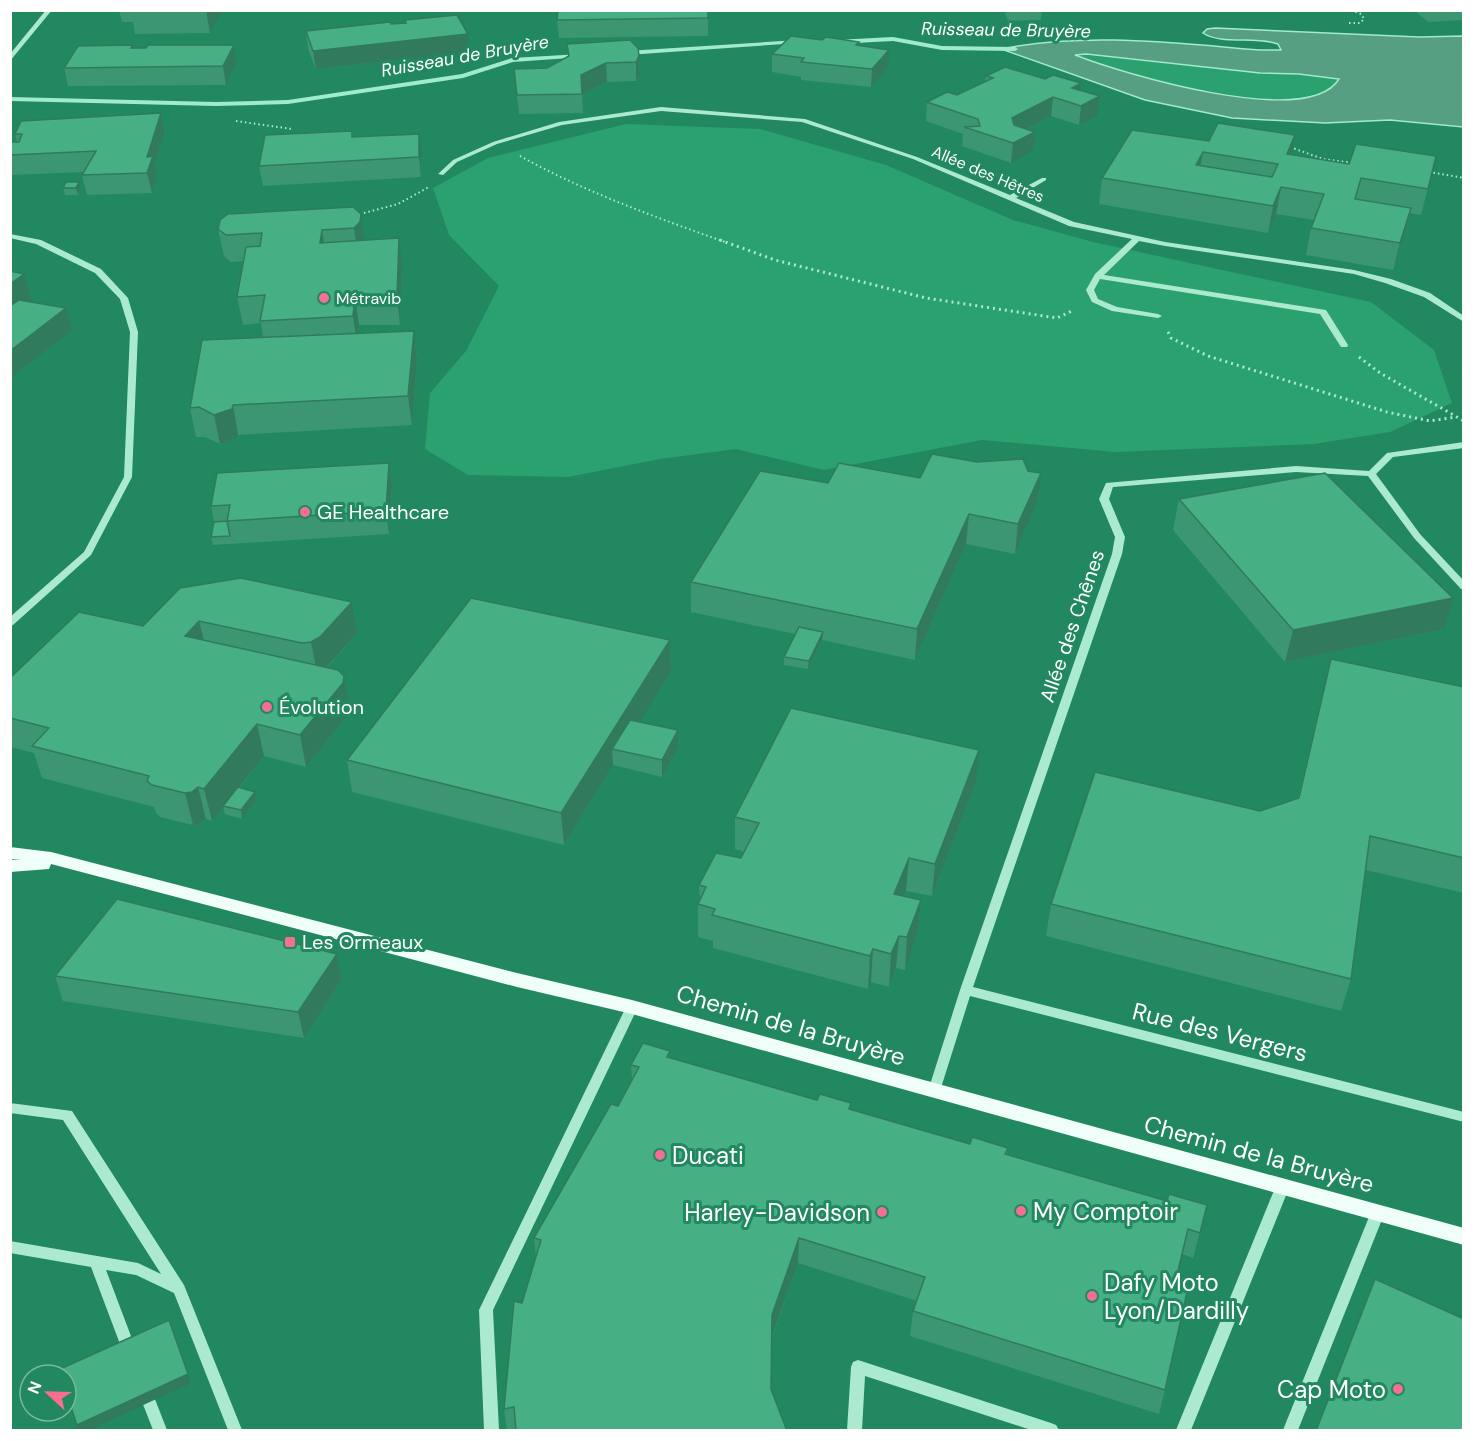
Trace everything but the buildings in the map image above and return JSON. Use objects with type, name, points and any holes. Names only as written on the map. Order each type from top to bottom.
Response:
[{"type":"main road","name":"Chemin de la Bruyère","points":[[10,853],[51,858],[517,980],[632,1007],[1464,1237]]},
{"type":"main road","name":"Chemin de la Bruyère","points":[[10,866],[58,865],[102,871]]},
{"type":"street","points":[[10,59],[49,10]]},
{"type":"street","name":"Allée des Hêtres","points":[[441,174],[455,161],[495,143],[561,123],[661,109],[803,120],[915,158],[1072,224],[1165,244],[1354,272],[1388,280],[1427,295],[1464,320]]},
{"type":"street","points":[[1010,198],[1044,179]]},
{"type":"street","points":[[10,236],[38,242],[98,271],[124,298],[134,332],[128,477],[88,553],[10,623]]},
{"type":"street","points":[[1137,238],[1098,276],[1090,290],[1095,300],[1115,309],[1158,316]]},
{"type":"street","points":[[1098,276],[1323,312],[1344,345]]},
{"type":"street","points":[[1464,445],[1390,455],[1371,474],[1417,536],[1464,587]]},
{"type":"street","name":"Allée des Chênes","points":[[934,1091],[966,990],[1117,554],[1120,537],[1104,499],[1109,485],[1296,469],[1371,474]]},
{"type":"street","name":"Rue des Vergers","points":[[966,990],[1464,1117]]},
{"type":"street","points":[[491,1431],[486,1310],[632,1007]]},
{"type":"street","points":[[10,1108],[67,1115],[179,1289],[235,1431]]},
{"type":"street","points":[[1183,1431],[1282,1188]]},
{"type":"street","points":[[1290,1431],[1378,1212]]},
{"type":"street","points":[[10,1247],[138,1269],[179,1289]]},
{"type":"street","points":[[96,1262],[160,1431]]},
{"type":"street","points":[[854,1431],[858,1367],[1051,1431]]},
{"type":"path","points":[[1349,23],[1360,23],[1364,19],[1351,10]]},
{"type":"path","points":[[236,121],[292,129]]},
{"type":"path","points":[[495,143],[562,179],[655,217],[775,260],[926,298],[1057,318],[1095,300]]},
{"type":"path","points":[[1288,147],[1298,148],[1323,159],[1361,163]]},
{"type":"path","points":[[1424,171],[1464,178]]},
{"type":"path","points":[[363,213],[389,208],[410,200],[441,174]]},
{"type":"path","points":[[1158,316],[1171,338],[1208,356],[1387,412],[1430,422],[1456,417]]},
{"type":"path","points":[[1344,345],[1380,373],[1464,421]]},
{"type":"shaded area","points":[[1207,29],[1419,37],[1463,36],[1463,127],[1390,120],[1325,123],[1232,118],[1145,100],[1001,49],[1066,41],[1130,40],[1281,50],[1278,44],[1269,42],[1210,37],[1203,33]],"holes":[[[1086,54],[1260,73],[1299,74],[1339,79],[1321,93],[1291,99],[1254,99],[1171,84],[1131,74],[1075,55]]]},
{"type":"shaded area","points":[[1076,54],[1339,79],[1323,93],[1297,99],[1266,100],[1231,96],[1162,81],[1082,58]]},
{"type":"shaded area","points":[[626,124],[760,129],[886,165],[1013,220],[1093,242],[1371,302],[1434,350],[1452,403],[1390,432],[1314,444],[1116,452],[982,440],[824,470],[736,449],[660,459],[568,477],[468,475],[425,449],[430,393],[466,351],[499,286],[449,235],[433,188],[488,158]]},
{"type":"waterway","name":"Ruisseau de Bruyère","points":[[836,42],[893,39],[942,48],[1015,49]]},
{"type":"waterway","name":"Ruisseau de Bruyère","points":[[627,53],[797,42]]},
{"type":"waterway","name":"Ruisseau de Bruyère","points":[[10,99],[216,104],[288,102],[463,76],[512,60],[581,56]]},
{"type":"place","name":"Métravib","points":[[324,298]]},
{"type":"place","name":"GE Healthcare","points":[[305,512]]},
{"type":"place","name":"Évolution","points":[[267,707]]},
{"type":"place","name":"Les Ormeaux","points":[[290,942]]},
{"type":"place","name":"Ducati","points":[[660,1155]]},
{"type":"place","name":"My Comptoir","points":[[1021,1211]]},
{"type":"place","name":"Harley-Davidson","points":[[882,1212]]},
{"type":"place","name":"Dafy Moto Lyon/Dardilly","points":[[1092,1296]]},
{"type":"place","name":"Cap Moto","points":[[1398,1389]]}]
